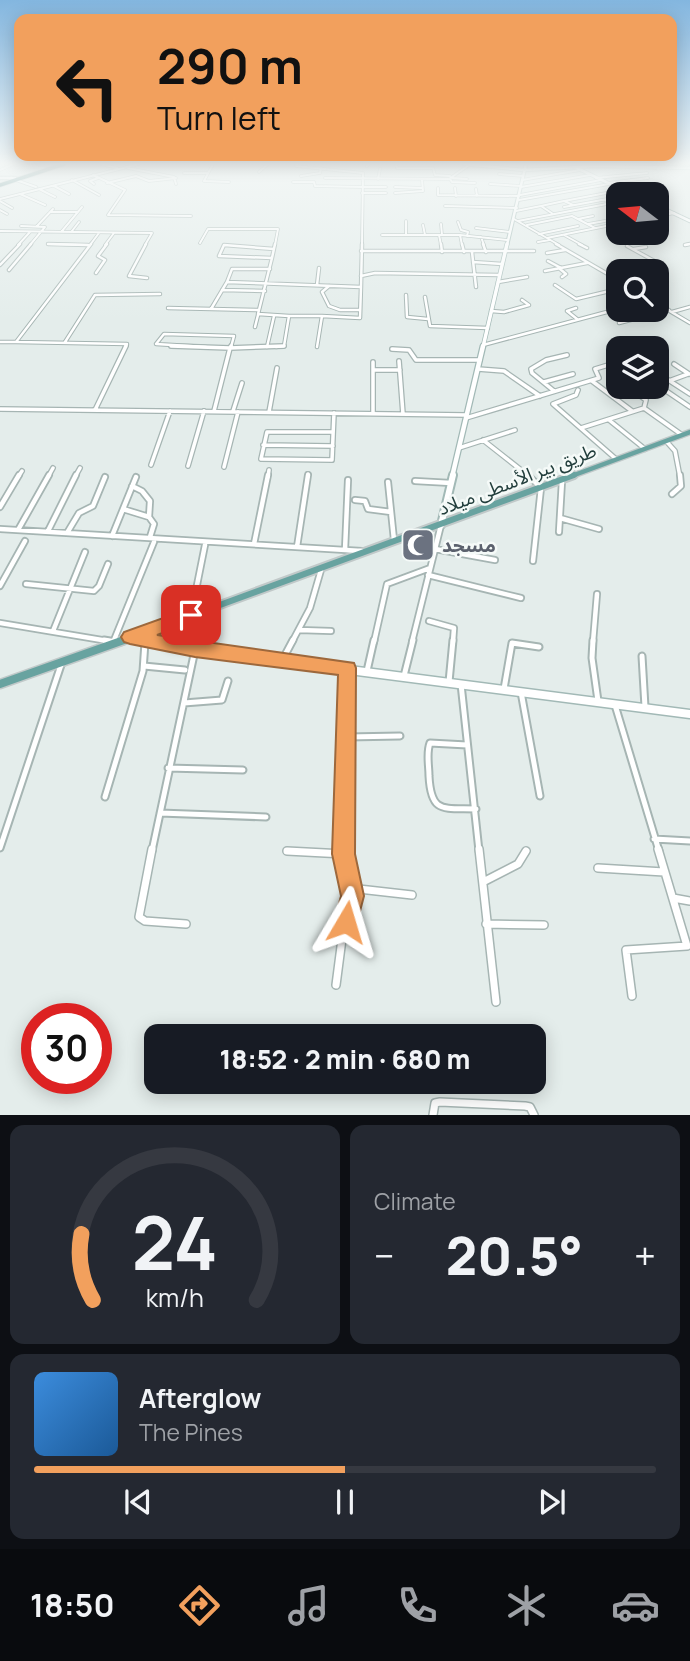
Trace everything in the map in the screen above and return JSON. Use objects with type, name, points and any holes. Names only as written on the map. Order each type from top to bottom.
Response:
[{"type":"main road","name":"طريق بير الأسطى ميلاد","points":[[0,684],[321,570],[690,432]]},
{"type":"street","points":[[36,226],[46,216]]},
{"type":"street","points":[[62,232],[75,216]]},
{"type":"street","points":[[168,308],[259,312],[274,316],[360,318],[362,216]]},
{"type":"street","points":[[404,676],[509,232],[516,216]]},
{"type":"street","points":[[516,220],[541,216]]},
{"type":"street","points":[[525,225],[570,216]]},
{"type":"street","points":[[570,216],[595,228]]},
{"type":"street","points":[[578,219],[593,216]]},
{"type":"street","points":[[16,231],[26,220]]},
{"type":"street","points":[[516,220],[606,273]]},
{"type":"street","points":[[550,220],[558,225]]},
{"type":"street","points":[[405,221],[406,235]]},
{"type":"street","points":[[588,224],[605,221]]},
{"type":"street","points":[[71,232],[79,222]]},
{"type":"street","points":[[458,222],[461,230],[468,232],[467,236]]},
{"type":"street","points":[[441,224],[442,252]]},
{"type":"street","points":[[423,225],[425,235]]},
{"type":"street","points":[[9,270],[43,232],[44,227],[21,226]]},
{"type":"street","points":[[539,234],[578,226]]},
{"type":"street","points":[[538,242],[606,226]]},
{"type":"street","points":[[476,228],[509,232]]},
{"type":"street","points":[[200,243],[208,229],[278,229],[255,327]]},
{"type":"street","points":[[0,231],[154,234],[129,276],[147,278]]},
{"type":"street","points":[[0,265],[31,231]]},
{"type":"street","points":[[16,342],[99,233]]},
{"type":"street","points":[[96,273],[105,260],[98,256],[114,233]]},
{"type":"street","points":[[382,235],[460,235],[508,240]]},
{"type":"street","points":[[460,235],[464,252]]},
{"type":"street","points":[[564,235],[587,248]]},
{"type":"street","points":[[481,237],[486,252]]},
{"type":"street","points":[[48,243],[89,245]]},
{"type":"street","points":[[684,245],[690,244]]},
{"type":"street","points":[[272,258],[219,256],[223,246],[274,249]]},
{"type":"street","points":[[627,246],[651,259]]},
{"type":"street","points":[[242,257],[244,247]]},
{"type":"street","points":[[633,249],[646,247]]},
{"type":"street","points":[[547,253],[566,250]]},
{"type":"street","points":[[361,251],[534,251]]},
{"type":"street","points":[[472,252],[476,287]]},
{"type":"street","points":[[548,261],[566,274],[562,277]]},
{"type":"street","points":[[473,262],[502,264]]},
{"type":"street","points":[[545,271],[588,262]]},
{"type":"street","points":[[317,285],[318,268]]},
{"type":"street","points":[[212,309],[232,269],[270,269]]},
{"type":"street","points":[[361,276],[376,273],[499,275]]},
{"type":"street","points":[[498,282],[527,277]]},
{"type":"street","points":[[227,282],[360,287]]},
{"type":"street","points":[[330,285],[322,292],[330,306],[340,310],[360,310]]},
{"type":"street","points":[[555,285],[576,299],[606,292]]},
{"type":"street","points":[[221,290],[265,291]]},
{"type":"street","points":[[64,343],[95,295],[160,294]]},
{"type":"street","points":[[406,295],[407,317],[428,319]]},
{"type":"street","points":[[425,296],[428,319],[432,326],[488,328]]},
{"type":"street","points":[[491,311],[504,312],[530,305],[522,300]]},
{"type":"street","points":[[670,311],[690,307]]},
{"type":"street","points":[[576,308],[567,311],[578,320]]},
{"type":"street","points":[[670,311],[690,323]]},
{"type":"street","points":[[483,345],[606,312]]},
{"type":"street","points":[[267,348],[274,316]]},
{"type":"street","points":[[214,411],[232,346],[235,337],[164,334],[156,344],[232,346],[267,348],[284,346],[289,316]]},
{"type":"street","points":[[317,347],[322,316]]},
{"type":"street","points":[[619,323],[626,322]]},
{"type":"street","points":[[0,342],[127,345],[95,410]]},
{"type":"street","points":[[392,349],[409,350],[416,360],[480,360]]},
{"type":"street","points":[[554,391],[532,373],[533,367],[567,355]]},
{"type":"street","points":[[399,361],[403,414]]},
{"type":"street","points":[[373,362],[373,414]]},
{"type":"street","points":[[674,364],[689,374]]},
{"type":"street","points":[[0,409],[466,417],[601,377],[595,369],[606,366]]},
{"type":"street","points":[[478,369],[492,367],[505,370],[540,396]]},
{"type":"street","points":[[269,412],[277,368]]},
{"type":"street","points":[[373,370],[400,370]]},
{"type":"street","points":[[544,383],[573,374]]},
{"type":"street","points":[[669,381],[689,374]]},
{"type":"street","points":[[591,380],[632,411]]},
{"type":"street","points":[[669,381],[690,394]]},
{"type":"street","points":[[224,467],[242,383]]},
{"type":"street","points":[[578,390],[576,395],[553,404],[616,459]]},
{"type":"street","points":[[669,393],[690,407]]},
{"type":"street","points":[[644,408],[645,399]]},
{"type":"street","points":[[580,429],[644,408],[682,435]]},
{"type":"street","points":[[151,465],[170,411]]},
{"type":"street","points":[[188,466],[204,411]]},
{"type":"street","points":[[333,432],[267,432],[263,445],[263,460],[327,462],[334,459],[334,413]]},
{"type":"street","points":[[609,420],[645,449]]},
{"type":"street","points":[[459,448],[515,430]]},
{"type":"street","points":[[483,440],[497,453],[516,464],[541,488],[533,561]]},
{"type":"street","points":[[666,441],[674,446],[681,481],[681,486],[672,494]]},
{"type":"street","points":[[263,445],[333,446]]},
{"type":"street","points":[[18,530],[53,468]]},
{"type":"street","points":[[48,531],[80,468]]},
{"type":"street","points":[[0,508],[22,471]]},
{"type":"street","points":[[254,544],[269,471]]},
{"type":"street","points":[[297,547],[308,474]]},
{"type":"street","points":[[67,533],[78,514],[93,506],[105,477]]},
{"type":"street","points":[[112,536],[136,477]]},
{"type":"street","points":[[345,550],[348,480]]},
{"type":"street","points":[[415,481],[451,483]]},
{"type":"street","points":[[559,531],[562,481]]},
{"type":"street","points":[[388,482],[394,541]]},
{"type":"street","points":[[0,623],[115,641],[152,540],[153,524],[149,517],[152,504],[140,489],[132,486]]},
{"type":"street","points":[[355,500],[365,501],[373,511],[391,512]]},
{"type":"street","points":[[123,509],[149,517]]},
{"type":"street","points":[[560,519],[599,529]]},
{"type":"street","points":[[0,529],[367,552]]},
{"type":"street","points":[[0,586],[25,541]]},
{"type":"street","points":[[191,615],[205,545]]},
{"type":"street","points":[[435,549],[495,560]]},
{"type":"street","points":[[53,631],[85,552]]},
{"type":"street","points":[[26,584],[96,590],[108,564]]},
{"type":"street","points":[[366,671],[387,584],[430,568]]},
{"type":"street","points":[[285,655],[313,600],[321,570]]},
{"type":"street","points":[[428,575],[521,598]]},
{"type":"street","points":[[597,594],[592,658],[598,702]]},
{"type":"street","points":[[429,621],[452,626],[455,632],[449,682]]},
{"type":"street","points":[[299,630],[331,631]]},
{"type":"street","points":[[130,637],[195,650],[690,714]]},
{"type":"street","points":[[105,797],[144,666],[145,642]]},
{"type":"street","points":[[504,689],[512,643],[539,647]]},
{"type":"street","points":[[186,923],[145,922],[139,917],[168,768],[195,650]]},
{"type":"street","points":[[642,656],[645,708]]},
{"type":"street","points":[[0,848],[62,662]]},
{"type":"street","points":[[144,666],[185,670]]},
{"type":"street","points":[[337,985],[342,939],[352,905],[344,854],[347,668]]},
{"type":"street","points":[[184,703],[222,700],[228,681]]},
{"type":"street","points":[[461,683],[496,1002]]},
{"type":"street","points":[[521,691],[540,796]]},
{"type":"street","points":[[615,704],[690,955]]},
{"type":"street","points":[[347,737],[400,736]]},
{"type":"street","points":[[467,745],[430,743],[430,796],[435,805],[442,808],[476,809]]},
{"type":"street","points":[[168,768],[243,770]]},
{"type":"street","points":[[160,813],[266,817]]},
{"type":"street","points":[[654,839],[690,841]]},
{"type":"street","points":[[287,851],[344,854]]},
{"type":"street","points":[[483,882],[518,864],[526,851]]},
{"type":"street","points":[[598,868],[664,872]]},
{"type":"street","points":[[351,888],[412,895]]},
{"type":"street","points":[[673,898],[690,901]]},
{"type":"street","points":[[486,924],[544,925]]},
{"type":"street","points":[[632,996],[626,950],[687,946]]},
{"type":"street","points":[[433,1115],[435,1103],[440,1102],[525,1106],[530,1107],[534,1115]]},
{"type":"place","name":"مسجد","points":[[418,545]]},
{"type":"route","points":[[191,615],[130,637],[195,650],[347,668],[344,854],[353,896],[346,922]]}]
